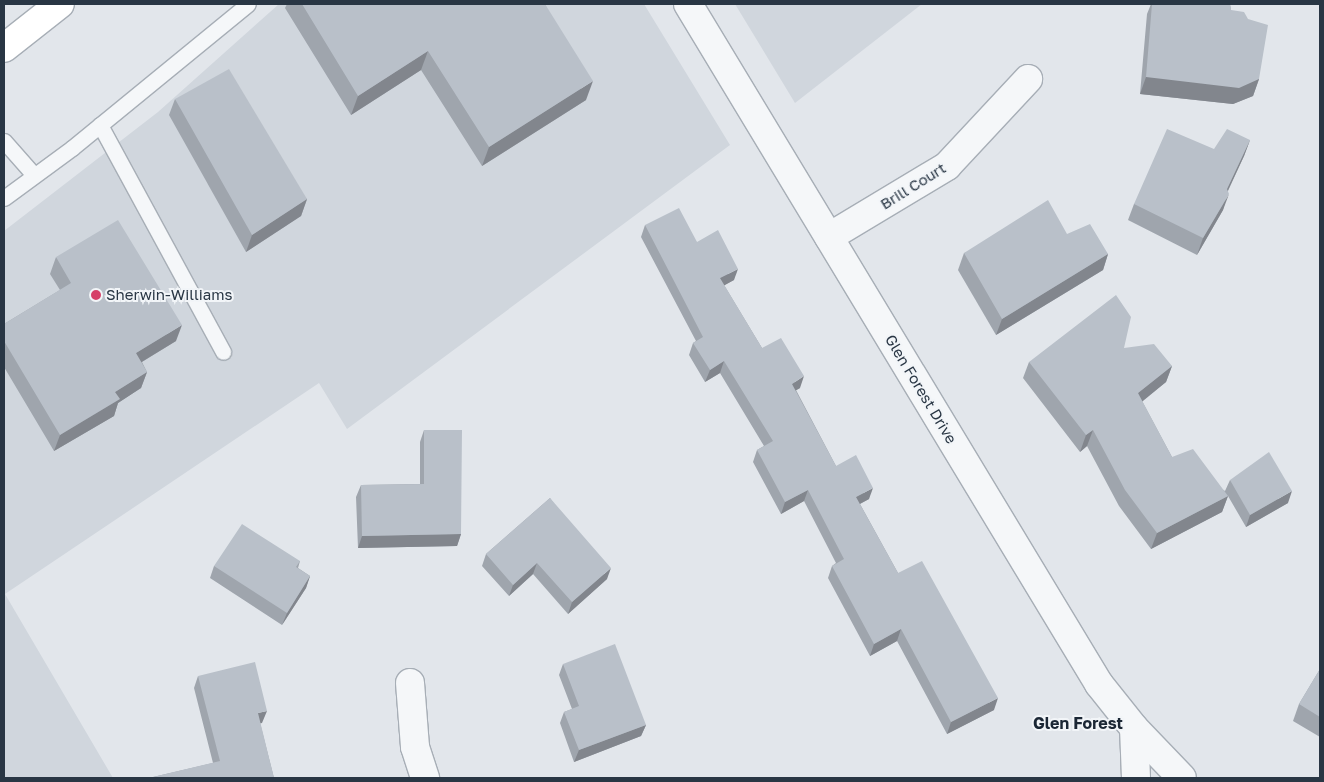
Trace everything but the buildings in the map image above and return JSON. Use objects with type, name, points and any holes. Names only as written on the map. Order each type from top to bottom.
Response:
[{"type":"main road","points":[[4,48],[60,4]]},
{"type":"street","name":"Glen Forest Drive","points":[[688,4],[1099,684],[1134,728],[1182,778]]},
{"type":"street","name":"Brill Court","points":[[829,237],[947,166],[1028,80]]},
{"type":"street","points":[[410,683],[415,746],[425,778]]},
{"type":"street","points":[[1134,728],[1136,778]]},
{"type":"lane","points":[[4,198],[100,125],[248,4]]},
{"type":"lane","points":[[100,125],[224,352]]},
{"type":"lane","points":[[4,141],[34,175]]},
{"type":"shaded area","points":[[279,4],[644,4],[730,145],[347,429],[319,383],[5,594],[113,778],[4,778],[4,231],[158,112]]},
{"type":"shaded area","points":[[735,4],[922,4],[795,103]]},
{"type":"place","name":"Sherwin-Williams","points":[[96,295]]},
{"type":"district","name":"Glen Forest","points":[[1078,723]]}]
